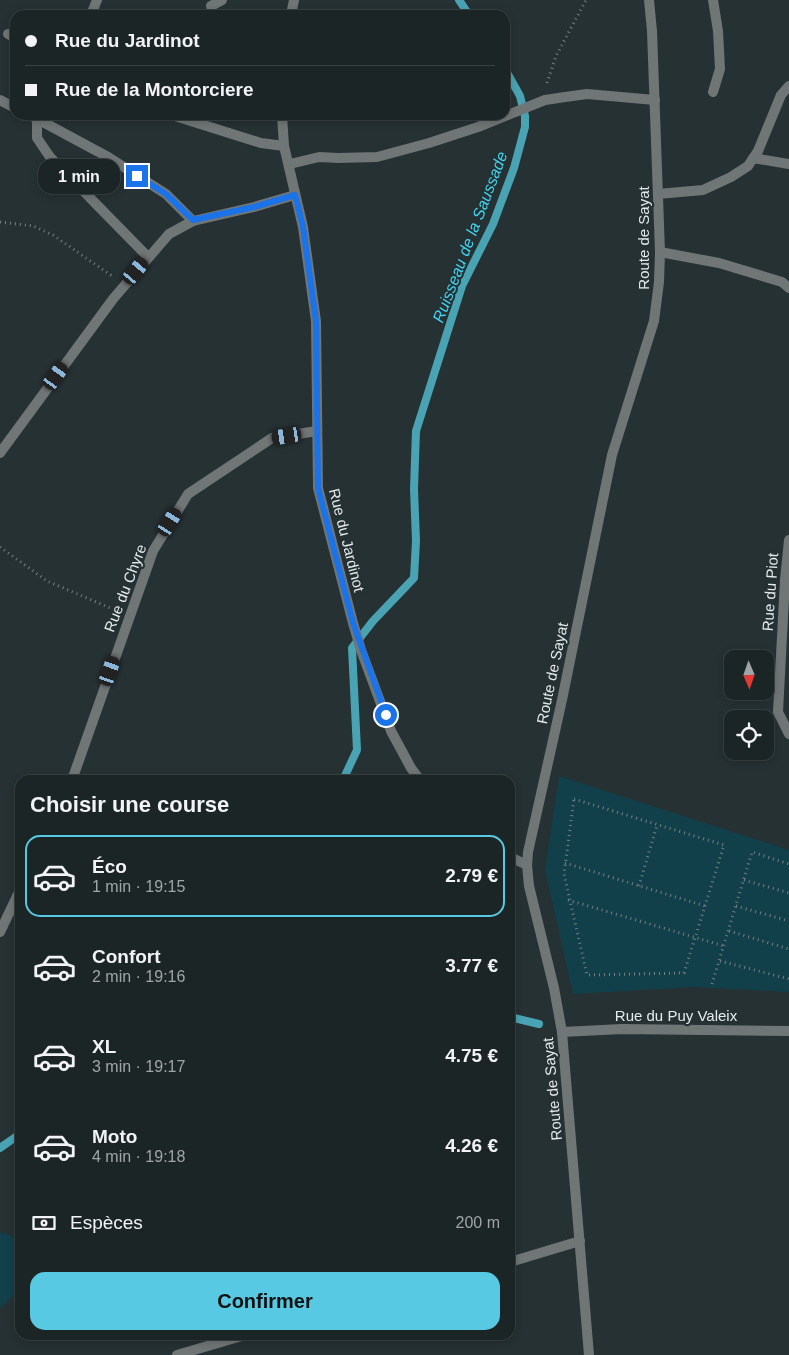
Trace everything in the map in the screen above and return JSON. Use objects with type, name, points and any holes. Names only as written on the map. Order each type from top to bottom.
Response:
[{"type":"street","points":[[211,6],[222,0]]},
{"type":"street","name":"Route de Sayat","points":[[589,1355],[562,1032],[554,988],[529,886],[527,865],[535,819],[562,700],[612,455],[654,321],[659,282],[660,252],[652,31],[649,0]]},
{"type":"street","points":[[713,0],[718,31],[720,70],[713,92]]},
{"type":"street","points":[[658,194],[703,190],[731,177],[748,166],[758,152],[781,95],[789,86]]},
{"type":"street","points":[[510,114],[545,100],[587,94],[655,100]]},
{"type":"street","points":[[35,120],[37,138],[50,157],[148,257]]},
{"type":"street","points":[[41,120],[108,157],[166,194],[193,220]]},
{"type":"street","points":[[188,120],[261,143],[284,146]]},
{"type":"street","name":"Rue du Jardinot","points":[[282,120],[284,146],[290,164],[303,227],[316,321],[318,488],[353,623],[362,650],[392,731],[416,775]]},
{"type":"street","points":[[290,164],[319,157],[377,157],[429,143],[495,120]]},
{"type":"street","points":[[754,158],[789,164]]},
{"type":"street","points":[[0,453],[124,285],[169,234],[193,220],[254,207],[295,195]]},
{"type":"street","points":[[660,252],[719,263],[782,282],[789,288]]},
{"type":"street","name":"Rue du Chyre","points":[[74,775],[153,551],[188,494],[272,438],[316,431]]},
{"type":"street","name":"Rue du Piot","points":[[789,540],[778,712],[789,734]]},
{"type":"street","points":[[515,859],[527,865]]},
{"type":"street","points":[[0,932],[15,900]]},
{"type":"street","name":"Rue du Puy Valeix","points":[[562,1032],[622,1029],[789,1031]]},
{"type":"street","points":[[515,1260],[580,1241]]},
{"type":"street","points":[[177,1355],[228,1340]]},
{"type":"path","points":[[545,100],[547,81],[556,56],[586,0]]},
{"type":"path","points":[[0,222],[33,226],[53,235],[124,285]]},
{"type":"path","points":[[0,547],[48,581],[130,616]]},
{"type":"path","points":[[574,799],[724,844],[684,973],[588,976],[568,900],[564,874],[565,863],[574,799]]},
{"type":"path","points":[[639,886],[657,825]]},
{"type":"path","points":[[712,984],[752,852],[789,864]]},
{"type":"path","points":[[565,863],[705,906]]},
{"type":"path","points":[[744,880],[789,893]]},
{"type":"path","points":[[568,900],[724,946]]},
{"type":"path","points":[[736,906],[789,921]]},
{"type":"path","points":[[729,931],[789,949]]},
{"type":"path","points":[[720,961],[789,979]]},
{"type":"shaded area","points":[[559,776],[789,850],[789,992],[695,987],[573,994],[545,870]]},
{"type":"shaded area","points":[[0,1232],[15,1237],[15,1294],[0,1308]]},
{"type":"waterway","name":"Ruisseau de la Saussade","points":[[459,0],[466,10]]},
{"type":"waterway","name":"Ruisseau de la Saussade","points":[[345,775],[357,750],[352,648],[373,621],[414,578],[416,431],[462,286],[493,224],[514,168],[525,127],[525,116],[520,96],[510,78]]},
{"type":"waterway","points":[[515,1018],[539,1024]]},
{"type":"waterway","name":"Ruisseau de la Saussade","points":[[0,1148],[15,1138]]},
{"type":"route","points":[[137,176],[166,194],[193,220],[254,207],[295,195],[303,227],[316,321],[318,488],[353,623],[386,715]]}]
